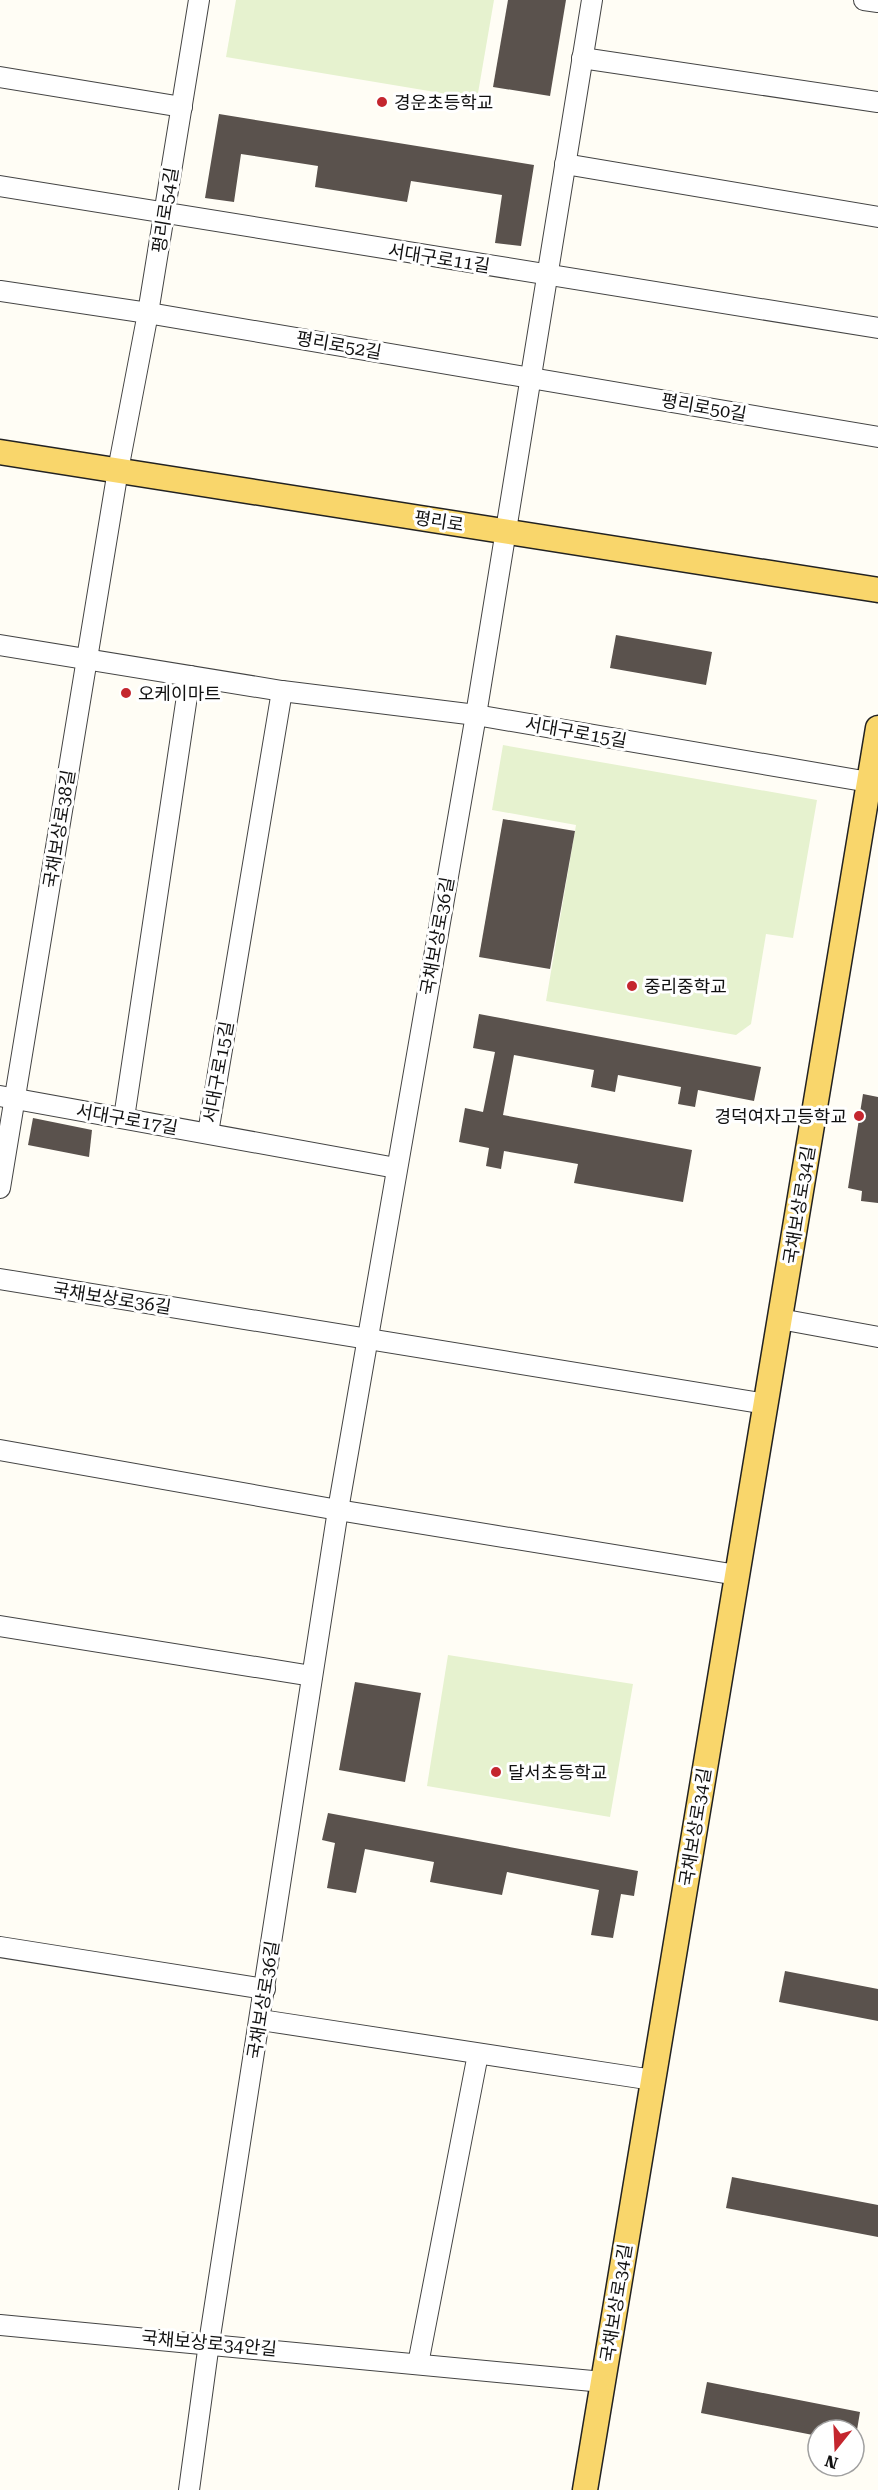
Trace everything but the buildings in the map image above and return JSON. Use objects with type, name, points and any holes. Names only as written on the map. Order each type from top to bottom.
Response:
[{"type":"main road","name":"평리로","points":[[0,452],[878,590]]},
{"type":"main road","name":"국채보상로34길","points":[[585,2490],[878,728]]},
{"type":"street","name":"평리로54길","points":[[118,470],[148,313],[199,0]]},
{"type":"street","points":[[505,532],[592,0]]},
{"type":"street","points":[[864,0],[878,2]]},
{"type":"street","points":[[582,58],[878,102]]},
{"type":"street","points":[[0,77],[182,107]]},
{"type":"street","points":[[565,164],[878,217]]},
{"type":"street","name":"서대구로11길","points":[[0,186],[878,328]]},
{"type":"street","points":[[0,291],[148,313]]},
{"type":"street","name":"평리로52길","points":[[148,313],[530,378]]},
{"type":"street","name":"평리로50길","points":[[530,378],[878,437]]},
{"type":"street","name":"국채보상로38길","points":[[0,1188],[8,1097],[118,470]]},
{"type":"street","name":"국채보상로36길","points":[[189,2490],[208,2343],[261,2020],[338,1510],[476,715],[505,532]]},
{"type":"street","name":"서대구로15길","points":[[0,645],[87,657],[282,691],[476,715],[869,782]]},
{"type":"street","points":[[124,1118],[190,676]]},
{"type":"street","name":"서대구로15길","points":[[208,1133],[282,691]]},
{"type":"street","name":"서대구로17길","points":[[8,1097],[396,1168]]},
{"type":"street","name":"국채보상로36길","points":[[0,1279],[366,1339]]},
{"type":"street","points":[[780,1319],[878,1336]]},
{"type":"street","points":[[366,1339],[766,1404]]},
{"type":"street","points":[[0,1450],[338,1510],[737,1575]]},
{"type":"street","points":[[0,1626],[312,1676]]},
{"type":"street","points":[[0,1947],[265,1989]]},
{"type":"street","points":[[261,2020],[653,2080]]},
{"type":"street","points":[[418,2364],[478,2054]]},
{"type":"street","name":"국채보상로34안길","points":[[0,2325],[603,2382]]},
{"type":"green space","points":[[236,0],[494,0],[477,99],[226,57]]},
{"type":"green space","points":[[503,745],[817,800],[793,938],[766,934],[751,1024],[736,1035],[546,1001],[576,825],[492,810]]},
{"type":"green space","points":[[448,1655],[633,1684],[610,1817],[427,1786]]},
{"type":"place","name":"경운초등학교","points":[[382,102]]},
{"type":"place","name":"오케이마트","points":[[126,693]]},
{"type":"place","name":"중리중학교","points":[[632,986]]},
{"type":"place","name":"경덕여자고등학교","points":[[859,1116]]},
{"type":"place","name":"달서초등학교","points":[[496,1772]]}]
